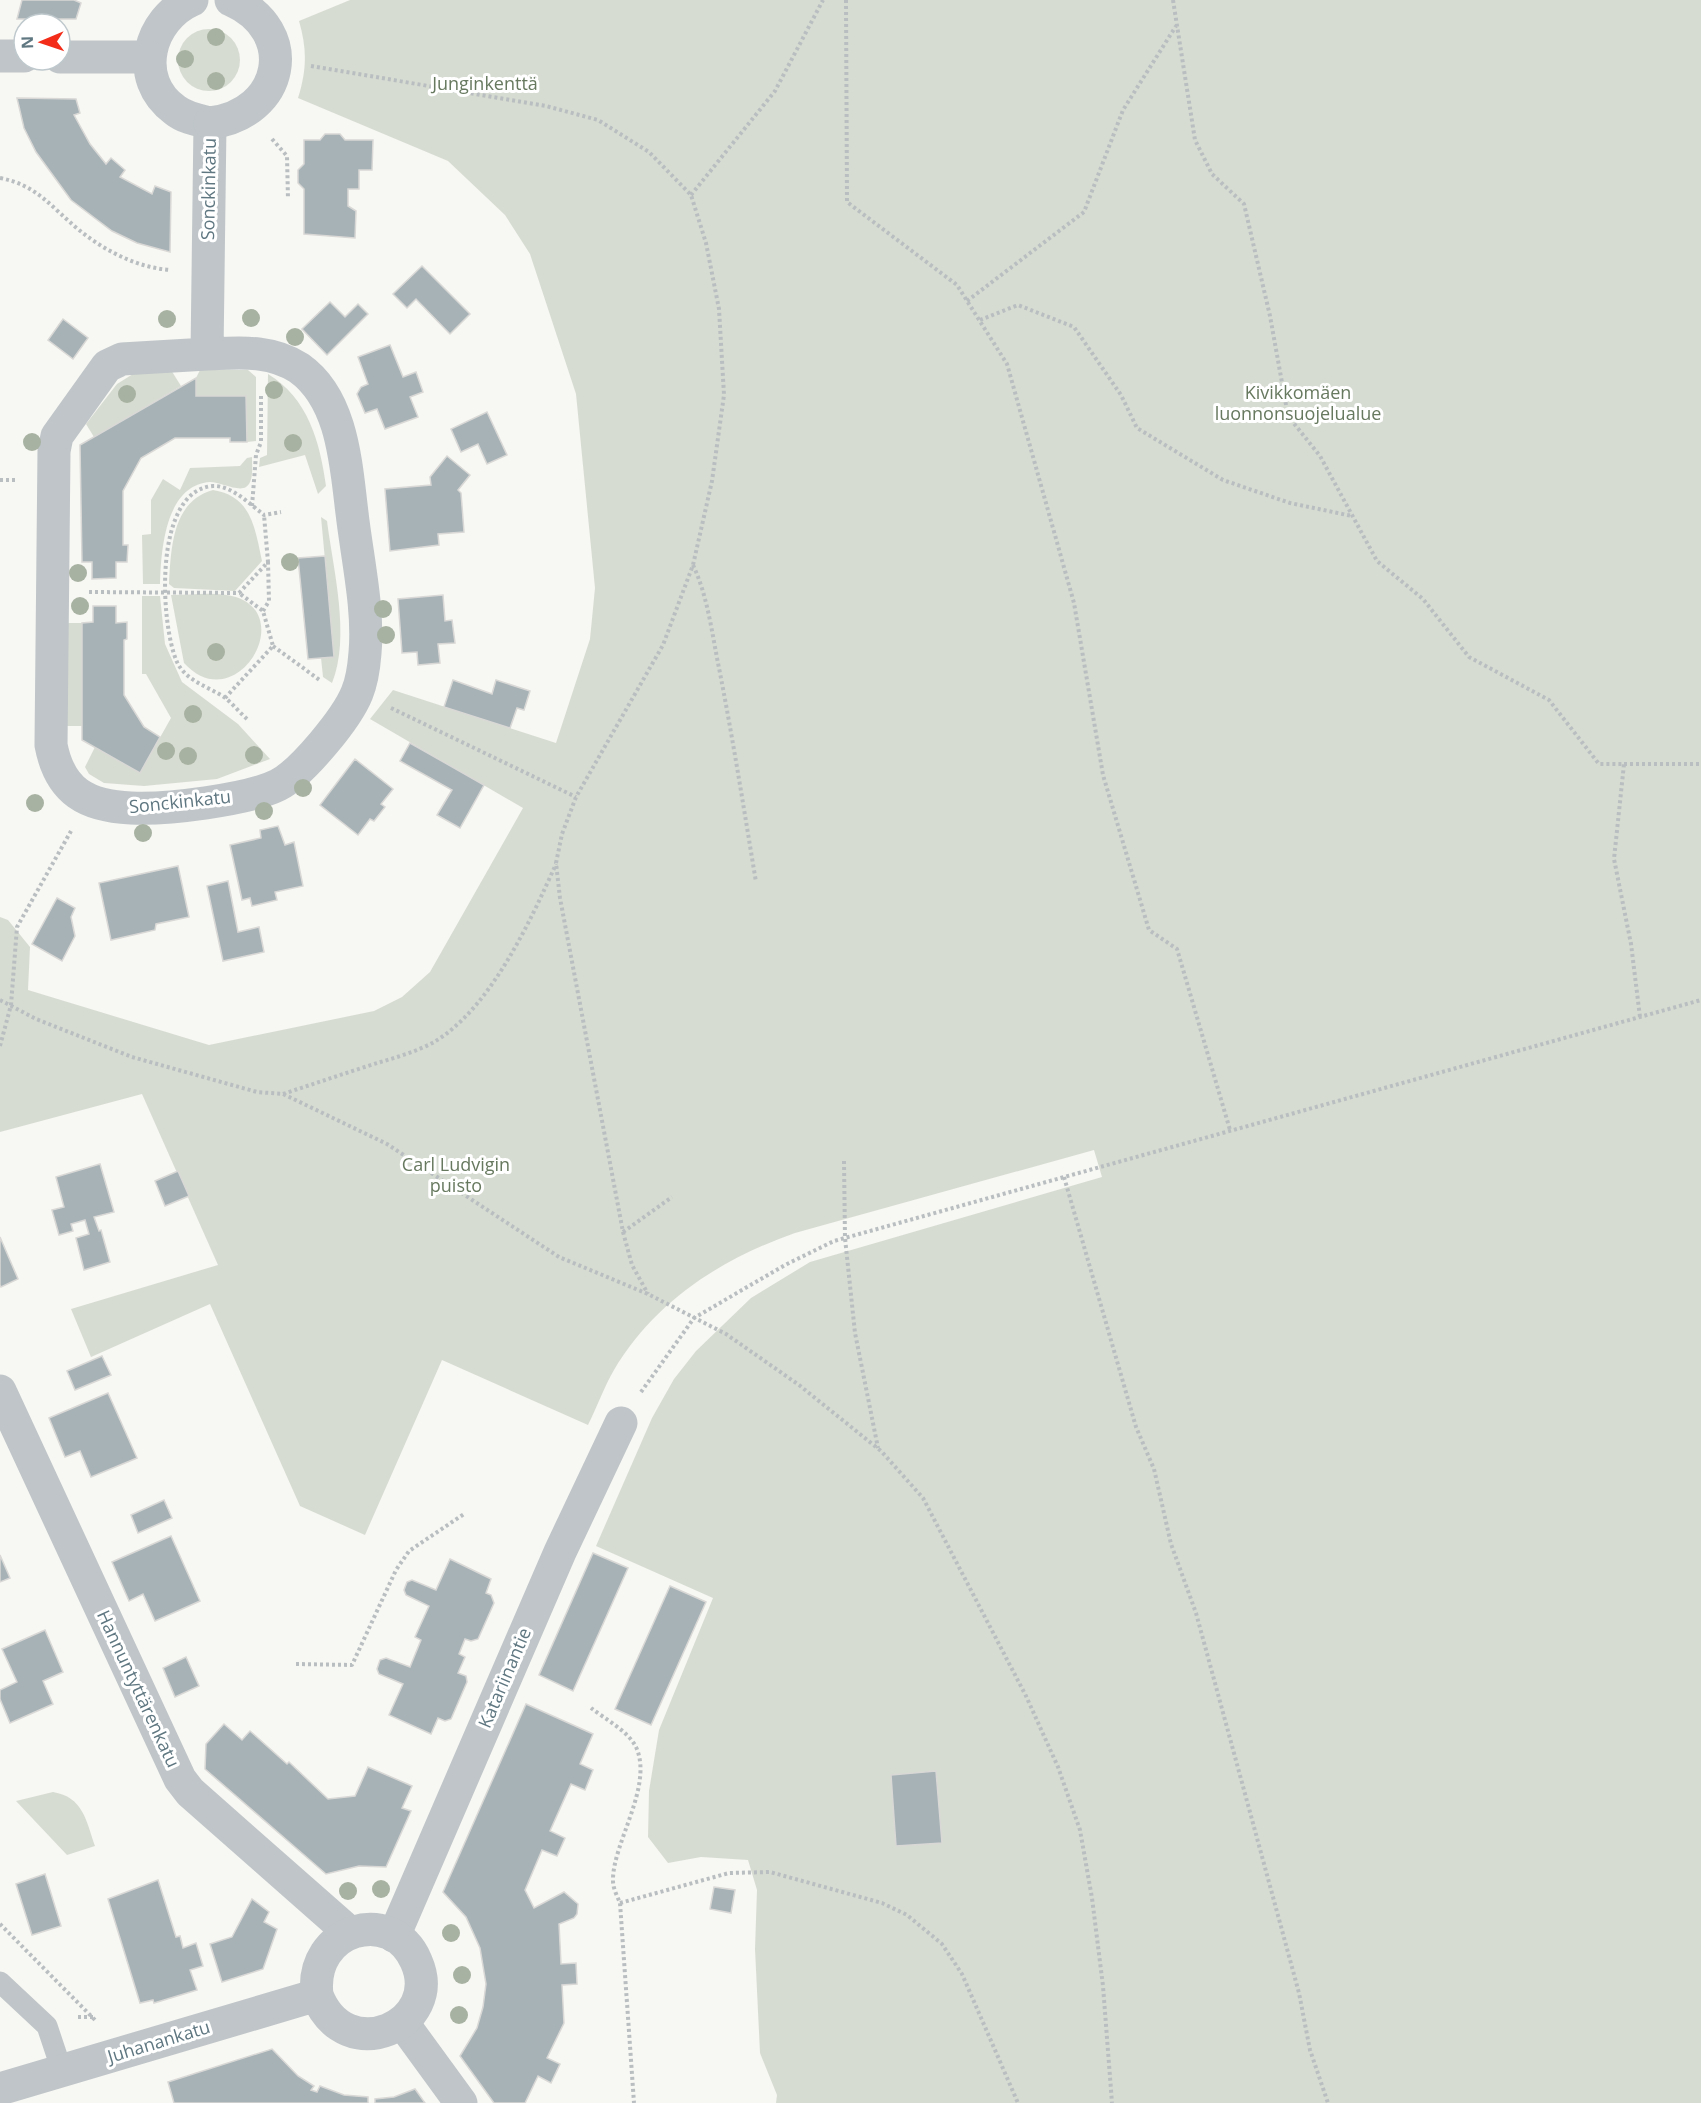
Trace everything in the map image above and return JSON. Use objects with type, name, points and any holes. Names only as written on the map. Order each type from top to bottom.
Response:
[{"type":"street","points":[[72,57],[149,57],[152,39],[161,22],[175,9],[192,0]]},
{"type":"street","points":[[210,123],[230,121],[248,112],[263,98],[272,80],[275,60],[272,39],[263,21],[248,8],[231,0]]},
{"type":"street","name":"Sonckinkatu","points":[[149,57],[152,77],[160,95],[182,114],[210,123],[207,354]]},
{"type":"street","name":"Sonckinkatu","points":[[207,354],[261,354],[279,357],[300,369],[322,395],[336,421],[348,480],[362,597],[365,650],[354,698],[300,770],[278,785],[214,800],[137,808],[111,807],[87,801],[62,777],[54,763],[51,745],[54,451],[57,436],[107,366],[122,359],[207,354]]},
{"type":"street","name":"Hannuntyttärenkatu","points":[[0,1391],[180,1779],[190,1792],[350,1933]]},
{"type":"street","name":"Katariinantie","points":[[393,1936],[560,1552],[621,1423]]},
{"type":"street","points":[[364,1930],[380,1931],[393,1936],[407,1947],[416,1961],[420,1977],[420,1994],[413,2009],[402,2022],[374,2035],[345,2030],[332,2021],[317,1995],[315,1980],[318,1965],[336,1940],[350,1933],[364,1930]]},
{"type":"street","name":"Juhanankatu","points":[[0,2089],[317,1995]]},
{"type":"street","points":[[402,2022],[461,2103]]},
{"type":"lane","points":[[0,1982],[47,2026],[62,2071]]},
{"type":"path","points":[[691,195],[775,91],[823,0]]},
{"type":"path","points":[[846,0],[847,202],[957,285],[1007,363],[1068,582],[1103,775],[1149,930],[1176,949],[1230,1130]]},
{"type":"path","points":[[1173,0],[1195,140],[1212,174],[1244,204],[1270,316],[1288,416],[1320,456],[1377,561],[1423,599],[1469,657],[1549,700],[1599,764],[1701,764]]},
{"type":"path","points":[[967,301],[1084,212],[1123,110],[1176,26]]},
{"type":"path","points":[[275,60],[546,106],[598,120],[649,152],[691,195],[706,243],[719,309],[724,395],[712,481],[693,565],[663,645],[576,797],[562,834],[556,863],[536,909],[486,992],[470,1013],[452,1030],[432,1043],[282,1094]]},
{"type":"path","points":[[264,130],[287,156],[288,199]]},
{"type":"path","points":[[0,178],[20,182],[36,190],[80,231],[110,251],[142,264],[181,270]]},
{"type":"path","points":[[980,320],[1018,305],[1074,327],[1121,395],[1137,428],[1222,480],[1290,502],[1353,517]]},
{"type":"path","points":[[252,506],[256,455],[261,442],[261,354]]},
{"type":"path","points":[[247,719],[225,698],[187,676],[178,663],[168,634],[165,591],[170,534],[186,500],[202,489],[213,486],[232,491],[264,515],[281,512]]},
{"type":"path","points":[[263,611],[269,601],[264,515]]},
{"type":"path","points":[[239,594],[268,562]]},
{"type":"path","points":[[693,565],[700,580],[709,618],[734,746],[756,882]]},
{"type":"path","points":[[52,592],[165,591],[239,594],[263,611],[273,646],[354,698],[576,797]]},
{"type":"path","points":[[225,698],[273,646]]},
{"type":"path","points":[[1624,764],[1614,859],[1631,944],[1640,1017]]},
{"type":"path","points":[[0,1046],[11,1005],[17,927],[87,801]]},
{"type":"path","points":[[556,863],[560,898],[623,1232],[632,1265],[648,1294]]},
{"type":"path","points":[[0,1000],[36,1019],[132,1057],[257,1092],[282,1094],[387,1143],[559,1257],[648,1294],[726,1334],[800,1385],[879,1449],[923,1498],[1026,1696],[1058,1767],[1080,1830],[1092,1898],[1103,1986],[1112,2103]]},
{"type":"path","points":[[621,1423],[694,1318],[785,1265],[845,1238],[1701,1000]]},
{"type":"path","points":[[844,1161],[845,1238],[855,1333],[879,1449]]},
{"type":"path","points":[[1064,1177],[1136,1427],[1154,1469],[1171,1544],[1196,1613],[1299,1993],[1310,2050],[1328,2103]]},
{"type":"path","points":[[623,1232],[672,1197]]},
{"type":"path","points":[[296,1664],[352,1665],[396,1570],[409,1551],[464,1514]]},
{"type":"path","points":[[591,1708],[629,1738],[637,1749],[638,1758],[639,1772],[632,1817],[614,1869],[612,1883],[620,1903],[634,2103]]},
{"type":"path","points":[[620,1903],[729,1873],[770,1872],[882,1903],[907,1915],[942,1944],[962,1974],[1018,2103]]},
{"type":"path","points":[[0,1924],[95,2017],[106,2058]]},
{"type":"green space","points":[[350,0],[1701,0],[1701,2103],[776,2103],[777,2095],[760,2053],[755,1949],[757,1890],[748,1860],[701,1857],[668,1863],[648,1837],[649,1791],[659,1730],[713,1598],[596,1546],[652,1418],[674,1379],[696,1351],[751,1298],[810,1262],[1102,1177],[1094,1150],[795,1233],[741,1256],[692,1285],[649,1323],[614,1370],[588,1425],[442,1360],[365,1535],[300,1506],[210,1304],[91,1357],[71,1309],[218,1265],[142,1094],[0,1132],[0,917],[8,920],[30,947],[28,990],[209,1045],[374,1011],[402,997],[430,972],[523,808],[370,719],[393,690],[556,743],[590,639],[595,588],[576,394],[530,254],[505,215],[448,161],[298,98],[305,59],[299,21]]},
{"type":"green space","points":[[209,29],[221,31],[231,38],[238,48],[240,60],[238,72],[231,82],[221,89],[209,91],[197,89],[187,82],[180,72],[178,60],[180,48],[187,38],[197,31]]},
{"type":"green space","points":[[171,370],[181,386],[94,437],[86,424],[117,384],[133,374]]},
{"type":"green space","points":[[200,370],[248,370],[256,377],[256,441],[247,442],[246,396],[196,396],[196,378]]},
{"type":"green space","points":[[268,374],[293,395],[310,422],[320,453],[326,486],[318,494],[305,455],[259,467],[260,458],[267,455]]},
{"type":"green space","points":[[252,457],[251,478],[246,487],[238,488],[210,482],[195,486],[183,495],[168,522],[164,538],[160,584],[143,584],[142,535],[151,534],[151,500],[163,479],[180,490],[190,468],[240,466],[247,458]]},
{"type":"green space","points":[[213,490],[226,493],[244,507],[254,526],[262,561],[235,591],[174,588],[169,584],[176,528],[189,504],[199,496]]},
{"type":"green space","points":[[321,517],[327,521],[339,603],[340,645],[332,683],[323,677],[321,658],[334,657]]},
{"type":"green space","points":[[171,595],[229,595],[253,608],[261,624],[260,641],[252,658],[239,672],[222,679],[203,677],[184,663]]},
{"type":"green space","points":[[142,596],[160,596],[165,644],[182,682],[238,724],[270,759],[217,779],[144,786],[104,783],[89,774],[85,767],[95,747],[140,773],[171,718],[146,674],[142,674]]},
{"type":"green space","points":[[66,623],[82,623],[82,726],[67,726]]},
{"type":"green space","points":[[53,1792],[77,1804],[86,1819],[95,1846],[67,1855],[16,1801]]},
{"type":"building","points":[[22,0],[74,0],[81,3],[76,19],[72,19],[72,12],[19,12]]},
{"type":"building","points":[[17,98],[76,99],[80,113],[74,115],[90,144],[106,164],[111,158],[125,170],[120,177],[152,194],[155,186],[171,192],[170,252],[137,243],[112,231],[71,200],[36,152],[24,128]]},
{"type":"building","points":[[325,134],[340,134],[345,140],[373,140],[372,170],[359,170],[359,189],[348,189],[348,206],[356,211],[355,238],[304,234],[304,189],[298,183],[298,170],[304,164],[304,140],[320,140]]},
{"type":"building","points":[[422,266],[470,314],[450,334],[416,299],[407,308],[393,294]]},
{"type":"building","points":[[330,302],[345,317],[358,304],[368,314],[327,355],[302,329]]},
{"type":"building","points":[[63,319],[88,338],[73,359],[48,340]]},
{"type":"building","points":[[390,345],[403,377],[416,372],[423,392],[410,397],[418,417],[385,429],[377,409],[365,413],[357,394],[361,387],[368,384],[358,357]]},
{"type":"building","points":[[196,378],[196,396],[246,396],[247,442],[230,442],[230,438],[175,438],[141,458],[123,491],[123,545],[128,545],[127,562],[116,562],[116,578],[92,579],[92,562],[82,562],[80,445]]},
{"type":"building","points":[[487,412],[507,455],[487,464],[478,444],[461,452],[451,429]]},
{"type":"building","points":[[447,456],[470,475],[458,490],[461,493],[464,532],[438,534],[439,545],[390,551],[385,489],[431,485],[430,477]]},
{"type":"building","points":[[325,556],[334,657],[308,659],[298,558]]},
{"type":"building","points":[[443,595],[445,621],[452,620],[455,643],[438,644],[440,663],[418,665],[417,652],[402,653],[398,599]]},
{"type":"building","points":[[93,606],[116,606],[116,623],[127,622],[127,639],[124,640],[124,695],[144,727],[160,737],[140,773],[82,740],[82,623],[93,622]]},
{"type":"building","points":[[453,680],[492,694],[496,680],[530,691],[524,710],[517,708],[510,728],[444,707]]},
{"type":"building","points":[[410,743],[484,785],[460,828],[437,815],[452,790],[400,761]]},
{"type":"building","points":[[355,759],[393,789],[381,804],[385,807],[374,821],[370,819],[358,835],[320,805]]},
{"type":"building","points":[[278,826],[285,845],[294,842],[303,886],[275,892],[277,900],[252,906],[250,898],[242,900],[230,845],[261,838],[260,830]]},
{"type":"building","points":[[178,866],[189,917],[156,924],[155,930],[111,940],[99,883]]},
{"type":"building","points":[[228,881],[238,932],[259,927],[264,952],[223,961],[207,886]]},
{"type":"building","points":[[57,898],[75,908],[71,917],[75,936],[62,961],[32,944]]},
{"type":"building","points":[[100,1164],[114,1212],[94,1217],[99,1231],[101,1230],[110,1262],[84,1270],[76,1238],[89,1234],[85,1220],[71,1224],[73,1231],[59,1235],[52,1210],[64,1207],[56,1177]]},
{"type":"building","points":[[178,1171],[189,1196],[165,1206],[155,1181]]},
{"type":"building","points":[[0,1237],[18,1279],[1,1287],[0,1285]]},
{"type":"building","points":[[102,1356],[111,1375],[75,1390],[67,1371]]},
{"type":"building","points":[[108,1393],[137,1458],[91,1477],[80,1451],[65,1457],[49,1418]]},
{"type":"building","points":[[164,1500],[172,1518],[138,1533],[131,1515]]},
{"type":"building","points":[[171,1536],[200,1601],[155,1621],[143,1594],[129,1601],[112,1562]]},
{"type":"building","points":[[593,1553],[628,1568],[573,1691],[539,1675]]},
{"type":"building","points":[[0,1555],[10,1578],[0,1582]]},
{"type":"building","points":[[450,1559],[491,1579],[486,1593],[491,1595],[494,1603],[478,1639],[471,1641],[465,1639],[459,1654],[465,1657],[458,1673],[466,1676],[467,1682],[451,1719],[445,1721],[438,1718],[431,1734],[389,1715],[403,1684],[379,1674],[377,1669],[380,1660],[386,1658],[410,1667],[421,1640],[415,1637],[429,1606],[406,1595],[404,1590],[407,1582],[412,1580],[436,1590]]},
{"type":"building","points":[[670,1586],[706,1602],[651,1725],[615,1709]]},
{"type":"building","points":[[45,1630],[63,1672],[43,1681],[53,1704],[10,1723],[0,1699],[0,1690],[17,1682],[2,1649]]},
{"type":"building","points":[[186,1657],[199,1686],[175,1697],[163,1668]]},
{"type":"building","points":[[526,1704],[593,1734],[580,1764],[593,1770],[585,1790],[571,1784],[550,1831],[565,1838],[557,1856],[542,1850],[525,1890],[534,1908],[564,1892],[578,1904],[574,1918],[559,1924],[561,1964],[576,1963],[577,1984],[562,1985],[564,2023],[547,2058],[560,2064],[551,2083],[538,2076],[525,2103],[494,2103],[460,2056],[477,2028],[483,2007],[486,1984],[480,1948],[466,1917],[443,1892]]},
{"type":"building","points":[[224,1724],[242,1740],[250,1731],[287,1764],[289,1762],[328,1799],[355,1796],[368,1767],[412,1786],[402,1808],[411,1811],[386,1867],[359,1866],[326,1874],[205,1769],[206,1744]]},
{"type":"building","points":[[936,1771],[942,1843],[896,1846],[891,1775]]},
{"type":"building","points":[[45,1874],[61,1926],[32,1935],[16,1884]]},
{"type":"building","points":[[158,1880],[176,1937],[180,1936],[183,1948],[196,1943],[203,1966],[190,1970],[197,1990],[154,2003],[153,2000],[140,2003],[108,1899]]},
{"type":"building","points":[[714,1887],[735,1890],[731,1913],[710,1909]]},
{"type":"building","points":[[252,1899],[269,1912],[264,1922],[277,1929],[263,1969],[222,1982],[210,1944],[232,1937]]},
{"type":"building","points":[[272,2049],[298,2076],[314,2086],[311,2090],[317,2092],[320,2086],[344,2095],[368,2097],[368,2103],[174,2103],[168,2082]]},
{"type":"building","points":[[415,2089],[425,2103],[375,2103],[375,2099],[394,2097]]},
{"type":"park label","name":"Junginkenttä","points":[[485,84]]},
{"type":"park label","name":"Kivikkomäen luonnonsuojelualue","points":[[1298,403]]},
{"type":"park label","name":"Carl Ludvigin puisto","points":[[456,1175]]}]
